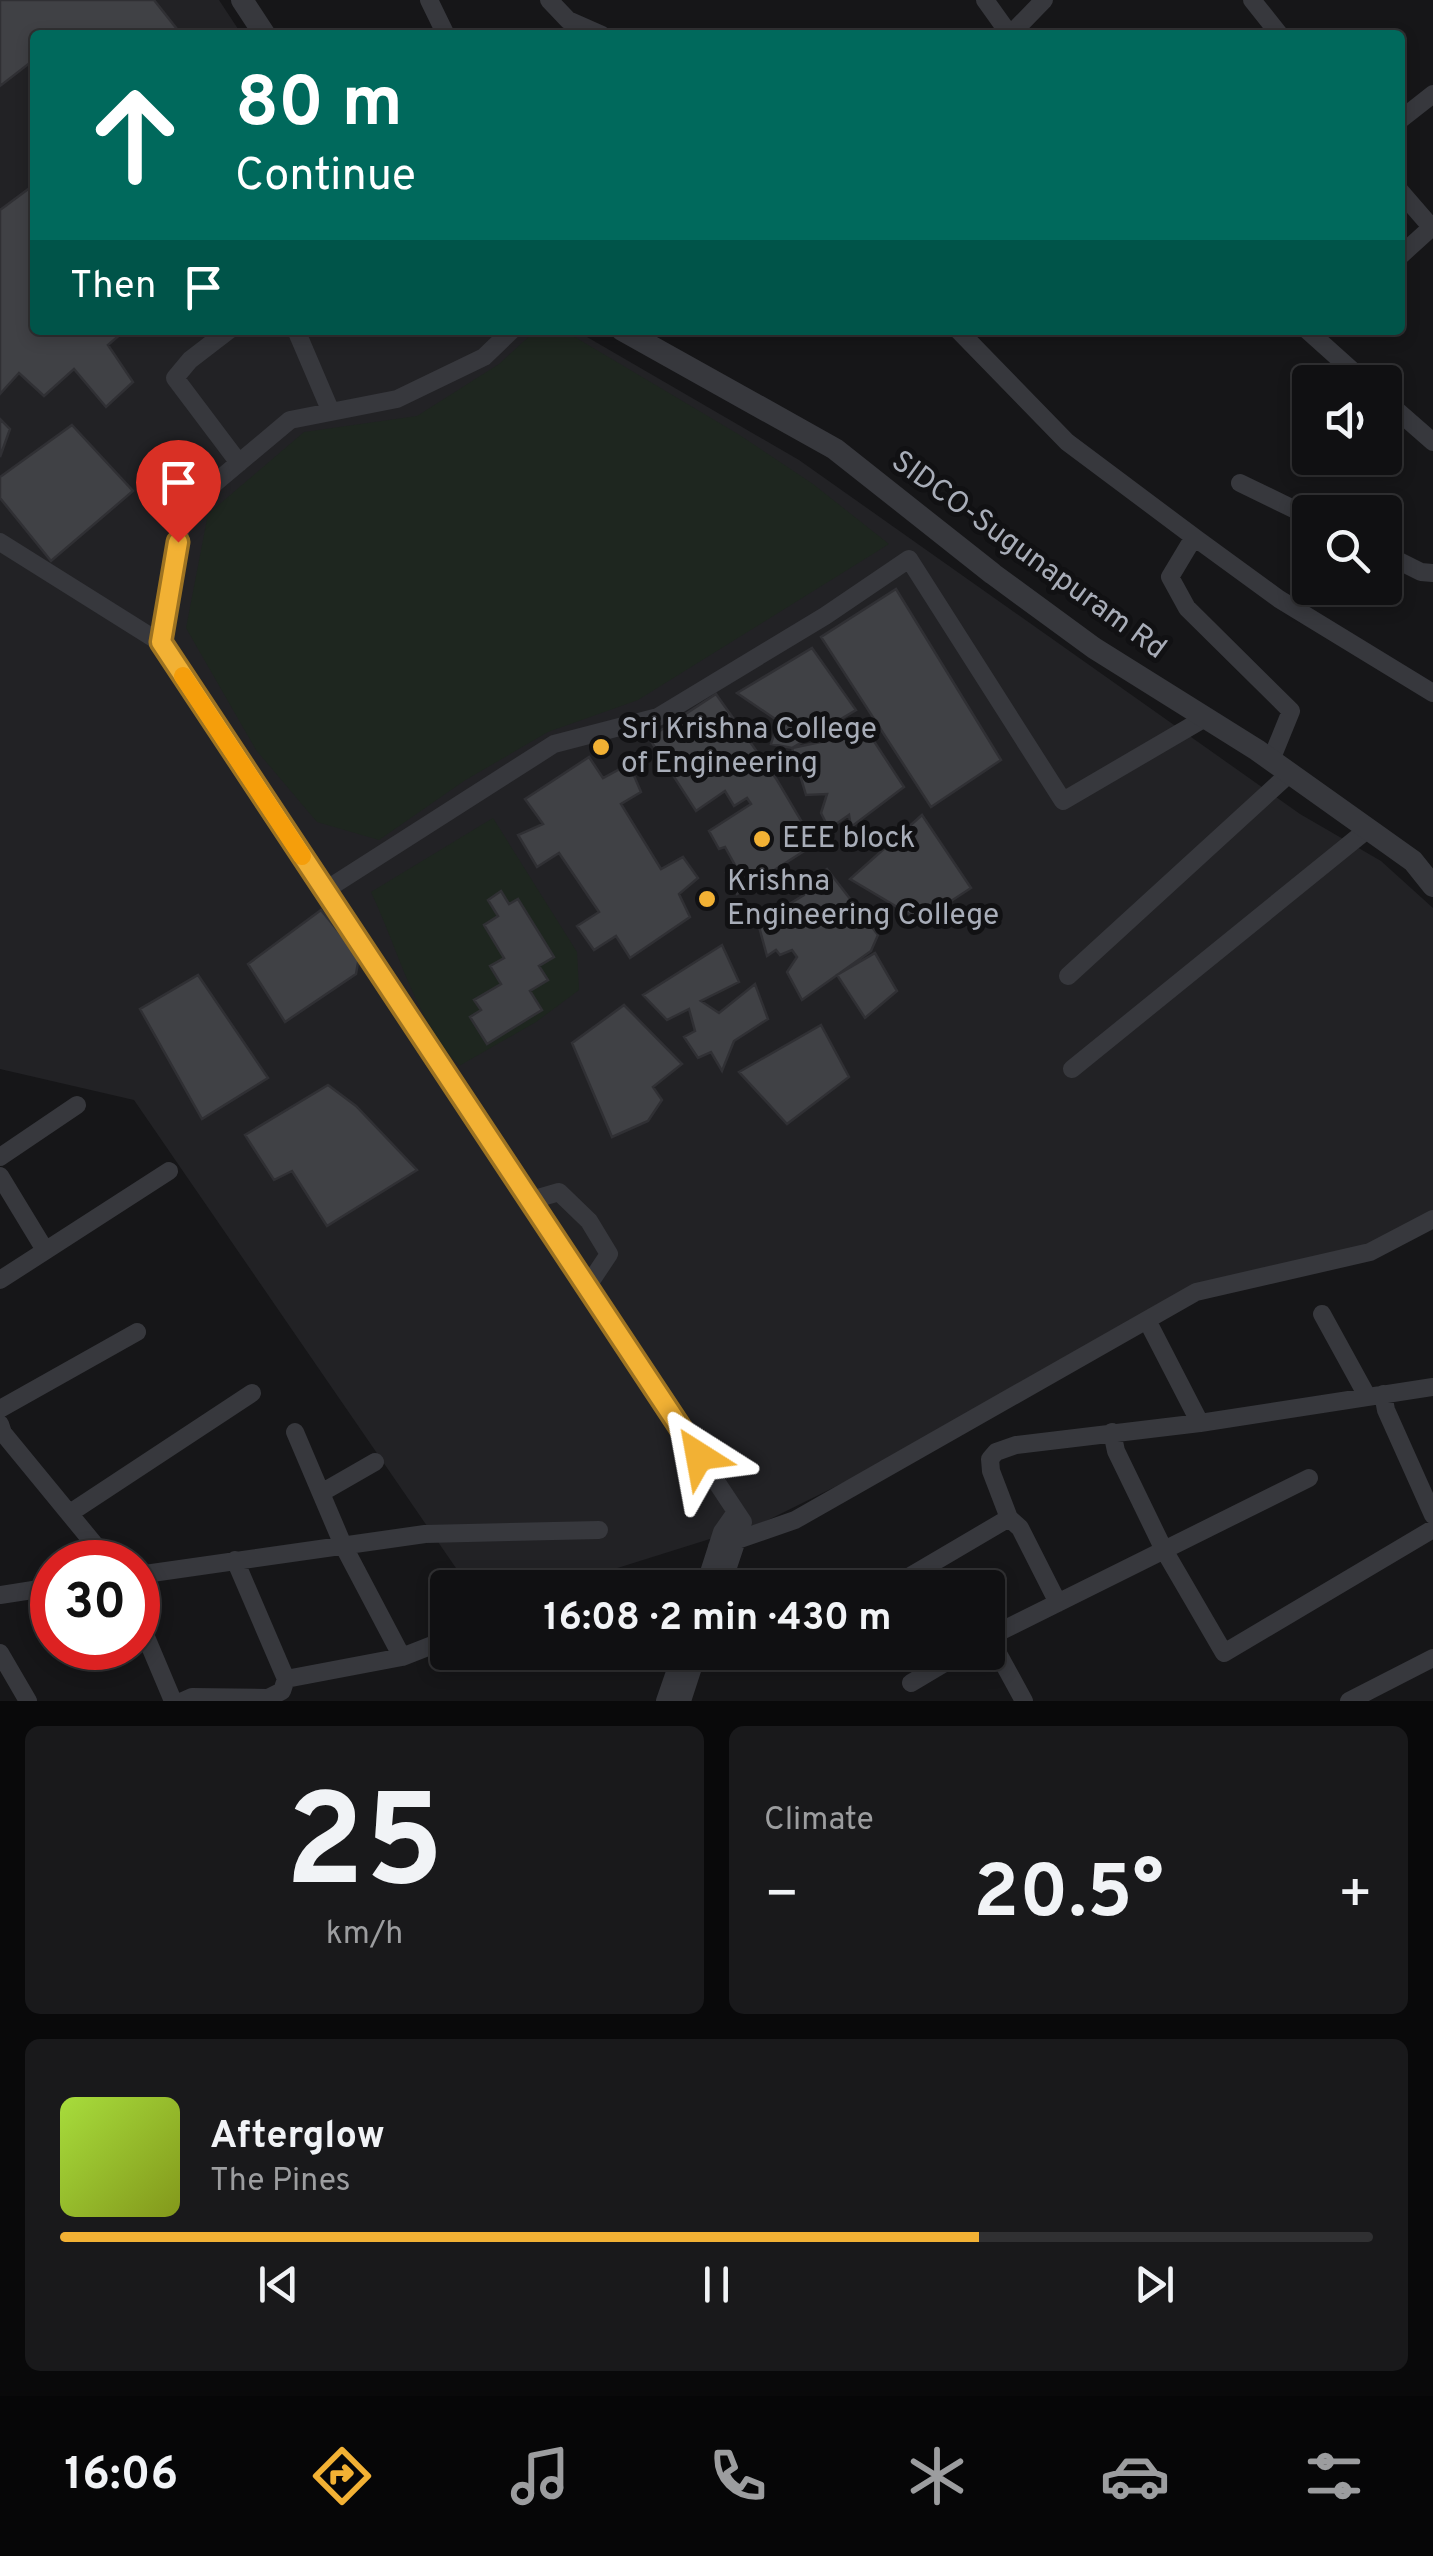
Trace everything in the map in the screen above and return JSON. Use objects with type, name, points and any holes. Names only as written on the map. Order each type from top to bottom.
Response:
[{"type":"street","points":[[242,0],[262,30]]},
{"type":"street","points":[[429,0],[444,30]]},
{"type":"street","points":[[549,0],[568,20],[591,30]]},
{"type":"street","points":[[984,0],[1006,30]]},
{"type":"street","points":[[1015,30],[1044,0]]},
{"type":"street","points":[[1252,0],[1276,30]]},
{"type":"street","points":[[1405,116],[1433,94]]},
{"type":"street","points":[[1405,197],[1432,228],[1405,252]]},
{"type":"street","points":[[222,335],[190,360],[175,378],[239,463]]},
{"type":"street","points":[[298,335],[331,412]]},
{"type":"street","points":[[161,642],[184,509],[290,420],[397,399],[484,357],[507,335]]},
{"type":"street","name":"SIDCO-Sugunapuram Rd","points":[[631,335],[835,449],[1094,648],[1368,828],[1413,861],[1433,886]]},
{"type":"street","points":[[963,335],[1067,442],[1279,600],[1433,693]]},
{"type":"street","points":[[1319,335],[1348,365]]},
{"type":"street","points":[[1402,415],[1433,442]]},
{"type":"street","points":[[1240,483],[1292,508]]},
{"type":"street","points":[[1068,976],[1280,767],[1291,711],[1187,608],[1170,577],[1194,537]]},
{"type":"street","points":[[0,542],[161,642],[743,1522],[726,1570]]},
{"type":"street","points":[[324,891],[554,744],[658,717],[825,616],[909,559],[1063,800],[1205,718]]},
{"type":"street","points":[[1402,562],[1433,573]]},
{"type":"street","points":[[1072,1069],[1368,828]]},
{"type":"street","points":[[0,1157],[77,1104]]},
{"type":"street","points":[[0,1280],[169,1171]]},
{"type":"street","points":[[0,1176],[45,1250]]},
{"type":"street","points":[[528,1202],[559,1192],[589,1221],[609,1254],[586,1288]]},
{"type":"street","points":[[717,1547],[795,1520],[1196,1292],[1370,1252],[1433,1219]]},
{"type":"street","points":[[1322,1314],[1386,1410],[1433,1516]]},
{"type":"street","points":[[1152,1328],[1200,1422]]},
{"type":"street","points":[[0,1409],[137,1332]]},
{"type":"street","points":[[1058,1603],[1020,1528],[1009,1518],[991,1470],[990,1459],[996,1452],[1016,1445],[1433,1388]]},
{"type":"street","points":[[70,1513],[252,1393]]},
{"type":"street","points":[[0,1424],[2,1434],[91,1540]]},
{"type":"street","points":[[295,1432],[344,1545],[402,1656]]},
{"type":"street","points":[[1112,1432],[1116,1451],[1164,1550],[1224,1653],[1433,1528]]},
{"type":"street","points":[[321,1493],[375,1462]]},
{"type":"street","points":[[1005,1630],[1309,1478]]},
{"type":"street","points":[[710,1570],[722,1532],[736,1512]]},
{"type":"street","points":[[921,1570],[1009,1518]]},
{"type":"street","points":[[160,1571],[425,1534],[599,1530]]},
{"type":"street","points":[[183,1701],[192,1697],[267,1700],[282,1692],[286,1679],[235,1560]]},
{"type":"street","points":[[0,1595],[30,1590]]},
{"type":"street","points":[[286,1679],[402,1656],[430,1646]]},
{"type":"street","points":[[0,1653],[28,1701]]},
{"type":"street","points":[[1349,1701],[1433,1658]]},
{"type":"street","points":[[1005,1668],[1024,1701]]},
{"type":"street","points":[[160,1670],[173,1701]]},
{"type":"street","points":[[665,1701],[676,1670]]},
{"type":"street","points":[[682,1701],[692,1670]]},
{"type":"street","points":[[911,1683],[933,1670]]},
{"type":"shaded area","name":"Sri Krishna College of Engineering","points":[[0,0],[219,0],[239,30],[30,30],[30,335],[584,335],[799,460],[1300,814],[1381,861],[1433,908],[1433,1218],[1381,1247],[1193,1288],[859,1475],[764,1522],[611,1570],[457,1570],[134,1100],[0,1069]]},
{"type":"shaded area","points":[[531,335],[571,335],[738,434],[813,484],[889,544],[638,700],[548,732],[464,781],[379,840],[317,822],[256,750],[186,628],[208,514],[304,432],[417,416],[499,364]]},
{"type":"shaded area","points":[[493,818],[577,952],[579,990],[536,1022],[459,1066],[430,1026],[371,892]]},
{"type":"building","points":[[0,0],[154,0],[177,29],[30,30],[30,63],[0,86]]},
{"type":"building","points":[[30,188],[30,335],[120,335],[108,345],[133,382],[106,407],[74,369],[44,396],[19,373],[0,394],[0,210]]},
{"type":"building","points":[[0,419],[10,429],[0,457]]},
{"type":"building","points":[[72,425],[133,491],[51,561],[0,498],[0,477]]},
{"type":"building","points":[[896,589],[1001,760],[931,807],[821,637]]},
{"type":"building","points":[[812,648],[856,710],[792,748],[771,744],[778,721],[737,693]]},
{"type":"building","points":[[716,694],[777,780],[815,844],[737,894],[726,873],[736,867],[725,847],[719,849],[709,831],[751,804],[747,798],[734,806],[725,791],[696,811],[649,738]]},
{"type":"building","points":[[868,732],[904,787],[851,827],[849,815],[829,829],[821,813],[827,794],[806,795],[792,748]]},
{"type":"building","points":[[589,757],[603,778],[629,764],[641,792],[621,804],[661,869],[683,857],[698,878],[679,894],[690,917],[630,958],[616,936],[594,950],[577,926],[599,912],[559,853],[537,867],[518,835],[543,824],[525,799]]},
{"type":"building","points":[[922,815],[971,888],[916,924],[912,916],[850,879]]},
{"type":"building","points":[[827,869],[878,935],[871,951],[802,1000],[787,972],[797,957],[792,950],[780,955],[776,950],[767,956],[758,923],[804,895],[805,886]]},
{"type":"building","points":[[501,891],[509,904],[518,899],[554,957],[539,966],[548,980],[530,991],[542,1010],[487,1044],[470,1017],[481,1010],[474,1000],[501,984],[490,966],[504,958],[484,925],[498,916],[488,900]]},
{"type":"building","points":[[321,910],[359,957],[356,974],[285,1022],[248,964]]},
{"type":"building","points":[[722,945],[739,982],[701,1001],[719,1013],[755,984],[768,1019],[734,1041],[722,1071],[711,1052],[698,1058],[684,1037],[695,1031],[689,1009],[667,1020],[643,995]]},
{"type":"building","points":[[875,953],[897,991],[865,1018],[837,975]]},
{"type":"building","points":[[198,975],[268,1078],[202,1119],[140,1009]]},
{"type":"building","points":[[624,1005],[682,1064],[653,1087],[662,1100],[648,1121],[612,1137],[572,1043]]},
{"type":"building","points":[[821,1025],[849,1077],[787,1124],[739,1072]]},
{"type":"building","points":[[328,1085],[356,1106],[417,1170],[327,1226],[292,1171],[274,1180],[245,1135]]},
{"type":"slow traffic","points":[[183,676],[302,856]]},
{"type":"place","name":"Sri Krishna College of Engineering","points":[[601,747]]},
{"type":"place","name":"EEE block","points":[[762,839]]},
{"type":"place","name":"Krishna Engineering College","points":[[707,899]]},
{"type":"route","points":[[178,542],[161,642],[699,1456]]}]
